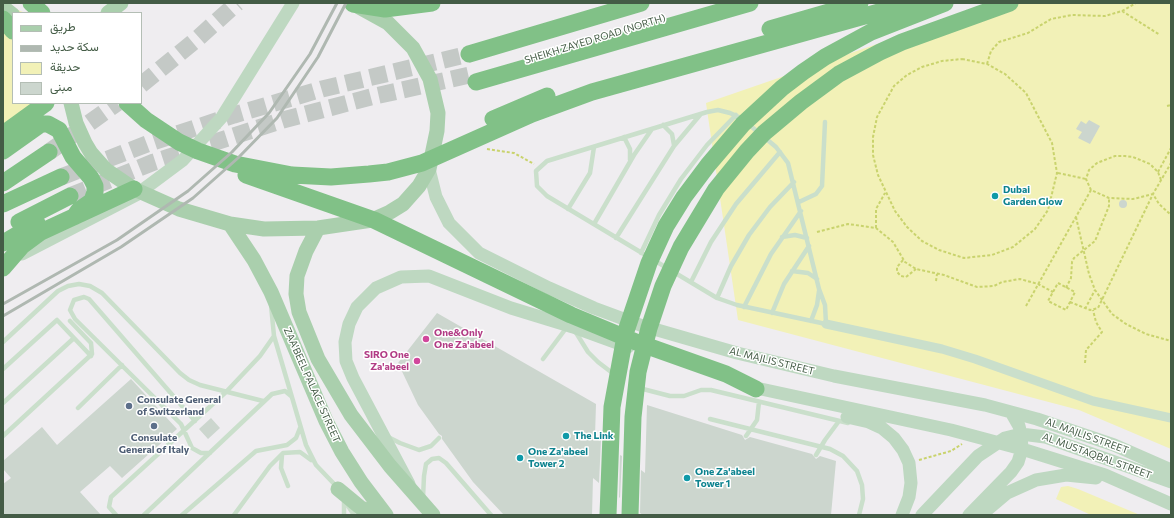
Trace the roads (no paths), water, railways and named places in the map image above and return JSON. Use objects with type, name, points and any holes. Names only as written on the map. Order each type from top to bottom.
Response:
[{"type":"highway","points":[[31,3],[41,12]]},
{"type":"highway","points":[[352,3],[385,9],[432,3]]},
{"type":"highway","points":[[469,54],[641,3]]},
{"type":"highway","name":"SHEIKH ZAYED ROAD (NORTH)","points":[[715,3],[519,62],[475,78],[750,3]]},
{"type":"highway","points":[[429,164],[460,137],[488,121],[541,98],[597,79],[860,3]]},
{"type":"highway","points":[[198,151],[235,164],[292,175],[344,176],[388,172],[438,157],[500,127],[562,102],[654,74],[911,3]]},
{"type":"highway","points":[[608,515],[612,407],[626,331],[648,263],[666,226],[684,197],[708,164],[743,124],[782,88],[803,72],[870,32],[945,3]]},
{"type":"highway","points":[[630,515],[632,417],[638,372],[649,328],[663,286],[681,247],[716,189],[764,133],[801,102],[839,74],[902,42],[1010,3]]},
{"type":"highway","points":[[3,19],[12,30]]},
{"type":"highway","points":[[3,132],[21,115],[29,104]]},
{"type":"highway","points":[[3,132],[45,104]]},
{"type":"highway","points":[[128,104],[161,130],[216,162],[256,179],[335,205],[374,220],[606,330],[726,374],[757,396]]},
{"type":"highway","points":[[3,151],[41,124],[48,124],[59,130],[73,157],[91,178],[95,186],[92,201],[79,210],[72,205]]},
{"type":"highway","points":[[3,183],[49,152]]},
{"type":"highway","points":[[3,204],[61,177]]},
{"type":"highway","points":[[3,231],[72,205],[134,188]]},
{"type":"highway","points":[[3,243],[72,205]]},
{"type":"highway","points":[[3,266],[13,254],[31,238],[72,205]]},
{"type":"main road","points":[[109,12],[121,3]]},
{"type":"main road","points":[[3,266],[38,245],[136,195],[183,160],[222,117],[293,3]]},
{"type":"main road","points":[[71,104],[80,133],[91,153],[106,170],[134,188],[179,209],[230,224],[264,229],[318,228],[372,220],[390,212],[411,196],[429,164],[438,131],[438,113],[436,96],[423,63],[413,48],[391,26],[376,15],[352,3]]},
{"type":"main road","points":[[3,7],[12,14]]},
{"type":"main road","name":"AL MAJLIS STREET","points":[[429,164],[436,197],[449,223],[479,252],[549,288],[594,308],[675,336],[751,356],[834,376],[959,400],[1011,412],[1088,436],[1171,470]]},
{"type":"main road","name":"ZAA'BEEL PALACE STREET","points":[[230,224],[251,256],[271,292],[326,421],[342,452],[361,482],[384,513]]},
{"type":"main road","name":"ZAA'BEEL PALACE STREET","points":[[318,228],[306,251],[297,276],[296,294],[299,312],[318,359],[351,415],[433,515]]},
{"type":"main road","points":[[418,498],[352,378],[345,351],[346,333],[352,315],[362,300],[376,288],[401,277],[428,276],[511,308],[571,326],[757,396],[876,425],[894,438],[903,450],[909,463],[911,483],[909,496],[902,515]]},
{"type":"main road","points":[[290,336],[306,328]]},
{"type":"main road","points":[[757,396],[921,424],[997,442],[1078,465],[1171,504]]},
{"type":"main road","points":[[969,515],[1018,462],[1022,449],[1021,434],[1019,426],[1011,412]]},
{"type":"main road","name":"AL MUSTAQBAL STREET","points":[[922,515],[978,456],[997,442],[1013,435],[1021,434],[1045,436],[1171,482]]},
{"type":"main road","points":[[982,515],[1007,493],[1026,483],[1046,477],[1066,475],[1087,476],[1131,486]]},
{"type":"main road","points":[[341,493],[362,508],[372,512],[384,513]]},
{"type":"street","points":[[826,324],[942,349],[975,359],[1093,401],[1171,418]]},
{"type":"lane","points":[[718,110],[736,115],[780,152],[788,163],[799,202],[819,289],[825,305],[826,324],[744,307],[717,298],[568,209],[539,190],[535,176],[539,167],[547,161],[701,114],[718,110]]},
{"type":"lane","points":[[616,238],[674,146],[701,114]]},
{"type":"lane","points":[[641,253],[659,215],[681,179],[707,146],[736,115]]},
{"type":"lane","points":[[799,202],[816,194],[822,186],[825,122]]},
{"type":"lane","points":[[663,125],[672,134],[674,146]]},
{"type":"lane","points":[[594,224],[629,164],[652,129]]},
{"type":"lane","points":[[624,137],[630,149],[629,164]]},
{"type":"lane","points":[[568,209],[590,173],[594,147]]},
{"type":"lane","points":[[691,282],[711,242],[736,204],[780,152]]},
{"type":"lane","points":[[717,298],[731,266],[749,235],[770,208],[794,182]]},
{"type":"lane","points":[[744,307],[761,271],[782,237],[801,211]]},
{"type":"lane","points":[[782,237],[794,235],[807,238]]},
{"type":"lane","points":[[772,312],[792,271],[809,246]]},
{"type":"lane","points":[[792,271],[808,273],[817,279]]},
{"type":"lane","points":[[3,342],[58,291],[68,286],[79,284],[90,286],[102,294],[184,377],[200,385],[263,401]]},
{"type":"lane","points":[[811,321],[817,306],[819,289]]},
{"type":"lane","name":"ZAA'BEEL PALACE STREET","points":[[271,292],[274,336],[306,445],[316,466],[341,493],[354,515]]},
{"type":"lane","points":[[195,421],[93,303],[84,297],[74,300],[70,310],[72,315],[181,424],[192,448],[200,453],[210,453]]},
{"type":"lane","points":[[3,369],[57,320],[91,356]]},
{"type":"lane","points":[[3,436],[91,356],[93,350],[91,343],[70,321]]},
{"type":"lane","points":[[543,359],[571,326],[588,352],[603,366],[623,380]]},
{"type":"lane","points":[[116,515],[109,507],[111,497],[226,392],[260,356],[274,336]]},
{"type":"lane","points":[[3,403],[74,338]]},
{"type":"lane","points":[[78,408],[122,365]]},
{"type":"lane","points":[[628,383],[651,392],[670,396],[684,396],[701,390],[757,396],[839,421],[864,426]]},
{"type":"lane","points":[[144,515],[263,401],[272,394],[280,391],[285,391],[292,397]]},
{"type":"lane","points":[[746,436],[757,420],[757,396]]},
{"type":"lane","points":[[710,419],[821,447],[842,456],[857,471],[863,492],[862,506],[859,515]]},
{"type":"lane","points":[[816,455],[839,421]]},
{"type":"lane","points":[[182,515],[256,451],[282,447],[292,443],[299,434],[300,422]]},
{"type":"lane","points":[[384,435],[419,450],[431,446],[439,438]]},
{"type":"lane","points":[[894,448],[900,456],[907,472],[909,496]]},
{"type":"lane","points":[[234,515],[270,466],[283,453],[296,451],[303,453],[316,466]]},
{"type":"lane","points":[[283,453],[281,458],[281,468],[288,486]]},
{"type":"lane","points":[[418,498],[426,464],[432,459],[439,458],[446,462],[491,515]]},
{"type":"lane","points":[[341,493],[344,515]]},
{"type":"tunnel","points":[[142,84],[197,39],[237,3]]},
{"type":"tunnel","points":[[61,177],[147,144],[234,115],[322,89],[469,54]]},
{"type":"tunnel","points":[[70,196],[154,162],[283,120],[371,97],[474,74]]},
{"type":"tunnel","points":[[49,152],[116,104]]},
{"type":"railway","points":[[3,304],[117,240],[188,191],[232,152],[269,113],[310,54],[337,3]]},
{"type":"railway","points":[[3,316],[121,247],[193,198],[238,158],[277,118],[318,57],[346,3]]},
{"type":"place","name":"Dubai Garden Glow","points":[[995,196]]},
{"type":"place","name":"One&Only One Za'abeel","points":[[426,339]]},
{"type":"place","name":"SIRO One Za'abeel","points":[[417,361]]},
{"type":"place","name":"Consulate General of Switzerland","points":[[129,406]]},
{"type":"place","name":"Consulate General of Italy","points":[[154,426]]},
{"type":"place","name":"The Link","points":[[566,436]]},
{"type":"place","name":"One Za'abeel Tower 2","points":[[520,458]]},
{"type":"place","name":"One Za'abeel Tower 1","points":[[687,478]]}]
